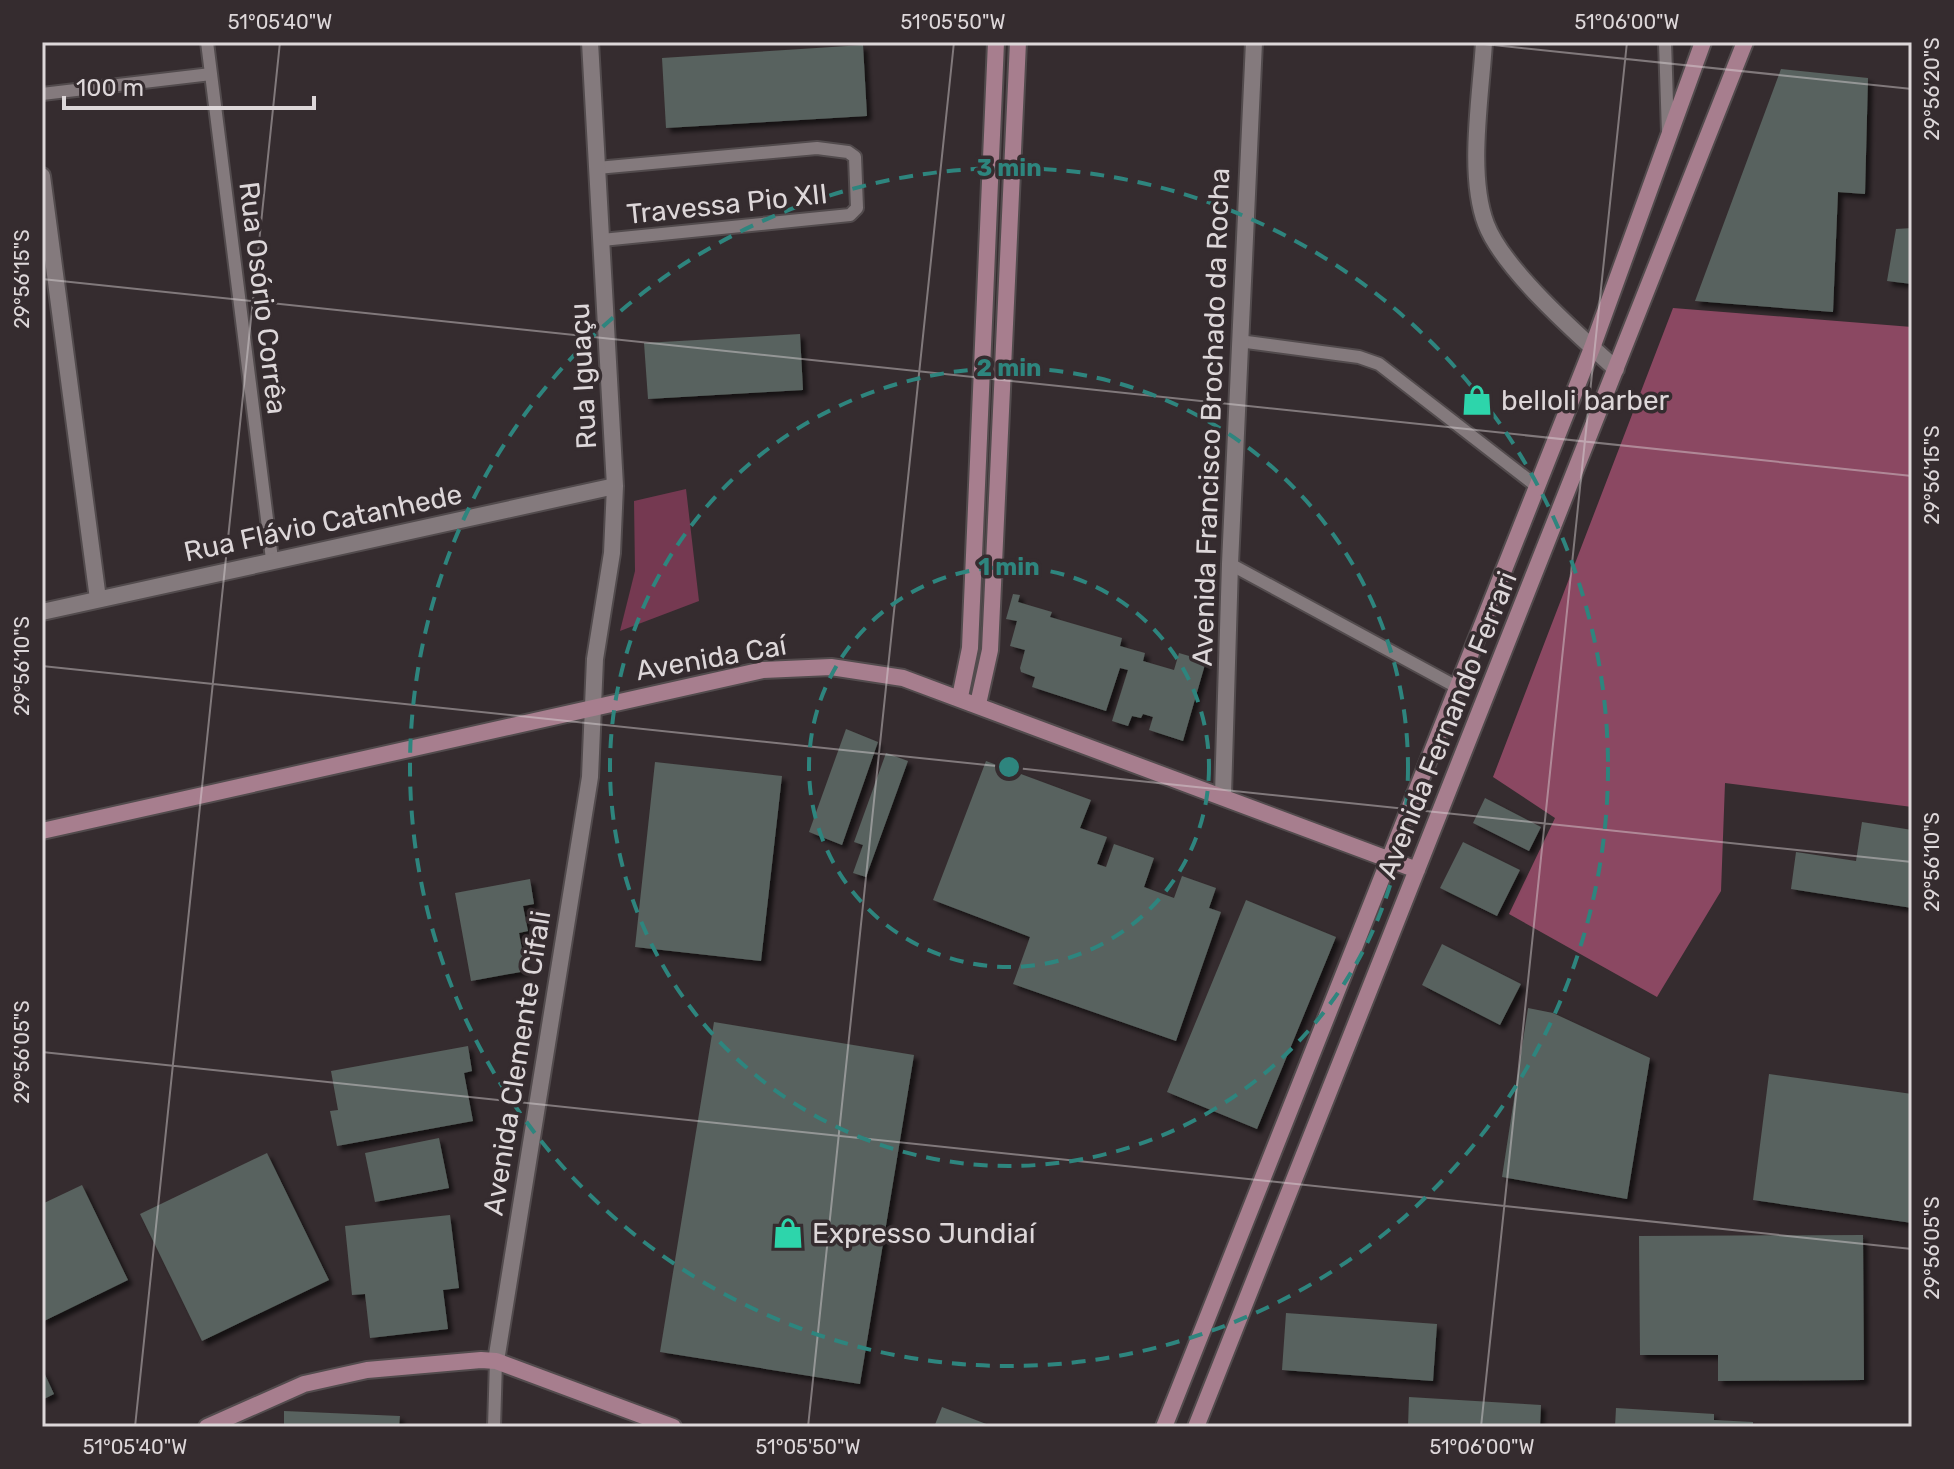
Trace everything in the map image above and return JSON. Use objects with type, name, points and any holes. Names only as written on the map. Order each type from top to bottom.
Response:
[{"type":"main road","points":[[960,697],[970,648],[996,42]]},
{"type":"main road","points":[[978,704],[990,650],[1018,42]]},
{"type":"main road","name":"Avenida Fernando Ferrari","points":[[1164,1427],[1275,1154],[1455,686],[1592,348],[1703,42]]},
{"type":"main road","name":"Avenida Fernando Ferrari","points":[[1196,1427],[1745,42]]},
{"type":"main road","points":[[995,61],[1017,62]]},
{"type":"main road","points":[[986,291],[1007,291]]},
{"type":"main road","points":[[973,569],[993,570]]},
{"type":"main road","name":"Avenida Caí","points":[[42,831],[763,670],[793,667],[866,670],[960,697],[1417,870]]},
{"type":"main road","points":[[1275,1154],[1303,1162]]},
{"type":"main road","points":[[207,1427],[317,1381],[409,1365],[496,1361],[673,1427]]},
{"type":"main road","points":[[1179,1390],[1207,1402]]},
{"type":"street","name":"Rua Osório Corrêa","points":[[207,42],[272,559]]},
{"type":"street","name":"Rua Iguaçu","points":[[590,42],[615,486],[612,553],[595,659],[595,707]]},
{"type":"street","name":"Avenida Francisco Brochado da Rocha","points":[[1223,795],[1239,341],[1254,42]]},
{"type":"street","points":[[1484,42],[1477,179],[1486,225],[1513,266],[1616,369]]},
{"type":"street","points":[[1665,42],[1668,133]]},
{"type":"street","points":[[42,94],[211,74]]},
{"type":"street","name":"Travessa Pio XII","points":[[597,168],[817,148],[848,152],[855,157],[855,213],[602,240]]},
{"type":"street","points":[[42,176],[98,599]]},
{"type":"street","points":[[1239,341],[1359,357],[1379,364],[1535,485]]},
{"type":"street","name":"Rua Flávio Catanhede","points":[[42,612],[615,486]]},
{"type":"street","points":[[1230,564],[1455,686]]},
{"type":"street","name":"Avenida Clemente Cifali","points":[[494,1427],[496,1361],[590,777],[595,707]]},
{"type":"shaded area","points":[[1673,308],[1912,327],[1912,807],[1725,783],[1721,891],[1657,997],[1509,914],[1555,818],[1493,777]]},
{"type":"shaded area","points":[[686,489],[699,601],[620,631],[635,571],[634,501]]},
{"type":"building","points":[[863,45],[867,116],[666,128],[662,58]]},
{"type":"building","points":[[1781,69],[1868,78],[1865,194],[1838,192],[1833,312],[1695,301]]},
{"type":"building","points":[[1912,228],[1912,284],[1887,281],[1896,229]]},
{"type":"building","points":[[800,334],[803,390],[648,399],[644,343]]},
{"type":"building","points":[[1013,594],[1020,595],[1018,602],[1052,612],[1050,617],[1122,638],[1120,646],[1145,653],[1143,661],[1174,670],[1179,653],[1206,661],[1183,741],[1149,730],[1153,717],[1143,714],[1141,718],[1132,716],[1128,726],[1112,721],[1128,670],[1120,668],[1106,711],[1032,687],[1035,677],[1021,672],[1020,668],[1025,650],[1010,646],[1017,621],[1006,619]]},
{"type":"building","points":[[846,729],[878,742],[842,845],[809,832]]},
{"type":"building","points":[[886,753],[908,761],[866,877],[853,873],[863,845],[854,842]]},
{"type":"building","points":[[986,761],[1091,800],[1080,828],[1107,837],[1097,864],[1106,867],[1114,844],[1154,858],[1144,887],[1174,898],[1182,876],[1216,888],[1209,908],[1221,912],[1176,1041],[1013,984],[1030,937],[933,900]]},
{"type":"building","points":[[655,762],[782,776],[761,961],[635,947]]},
{"type":"building","points":[[1485,798],[1541,827],[1529,851],[1473,823]]},
{"type":"building","points":[[1862,822],[1912,830],[1912,908],[1791,889],[1796,852],[1856,861]]},
{"type":"building","points":[[1463,842],[1520,870],[1497,916],[1440,888]]},
{"type":"building","points":[[530,879],[534,904],[523,906],[528,931],[519,933],[526,971],[471,981],[455,893]]},
{"type":"building","points":[[1246,900],[1336,937],[1257,1129],[1167,1092]]},
{"type":"building","points":[[1442,944],[1521,984],[1500,1025],[1422,985]]},
{"type":"building","points":[[1528,1008],[1553,1013],[1650,1058],[1627,1199],[1502,1177]]},
{"type":"building","points":[[714,1022],[914,1055],[860,1384],[660,1352]]},
{"type":"building","points":[[468,1046],[472,1071],[464,1073],[473,1121],[337,1146],[330,1111],[338,1110],[331,1071]]},
{"type":"building","points":[[1769,1074],[1912,1094],[1912,1223],[1753,1200]]},
{"type":"building","points":[[439,1138],[449,1188],[375,1202],[365,1153]]},
{"type":"building","points":[[267,1153],[329,1280],[202,1341],[140,1214]]},
{"type":"building","points":[[82,1185],[128,1280],[42,1322],[42,1204]]},
{"type":"building","points":[[450,1215],[459,1288],[443,1290],[448,1329],[370,1338],[365,1294],[352,1295],[345,1226]]},
{"type":"building","points":[[1863,1235],[1864,1380],[1718,1381],[1718,1355],[1640,1355],[1639,1236]]},
{"type":"building","points":[[1286,1313],[1437,1324],[1433,1381],[1282,1370]]},
{"type":"building","points":[[42,1368],[54,1394],[42,1400]]},
{"type":"building","points":[[1409,1397],[1541,1405],[1540,1427],[1408,1427]]},
{"type":"building","points":[[942,1407],[994,1427],[934,1427]]},
{"type":"building","points":[[1616,1408],[1714,1414],[1714,1420],[1753,1422],[1753,1427],[1615,1427]]},
{"type":"building","points":[[284,1411],[400,1416],[399,1427],[284,1427]]},
{"type":"place","name":"belloli barber","points":[[1477,400]]},
{"type":"place","name":"Expresso Jundiaí","points":[[788,1233]]}]
